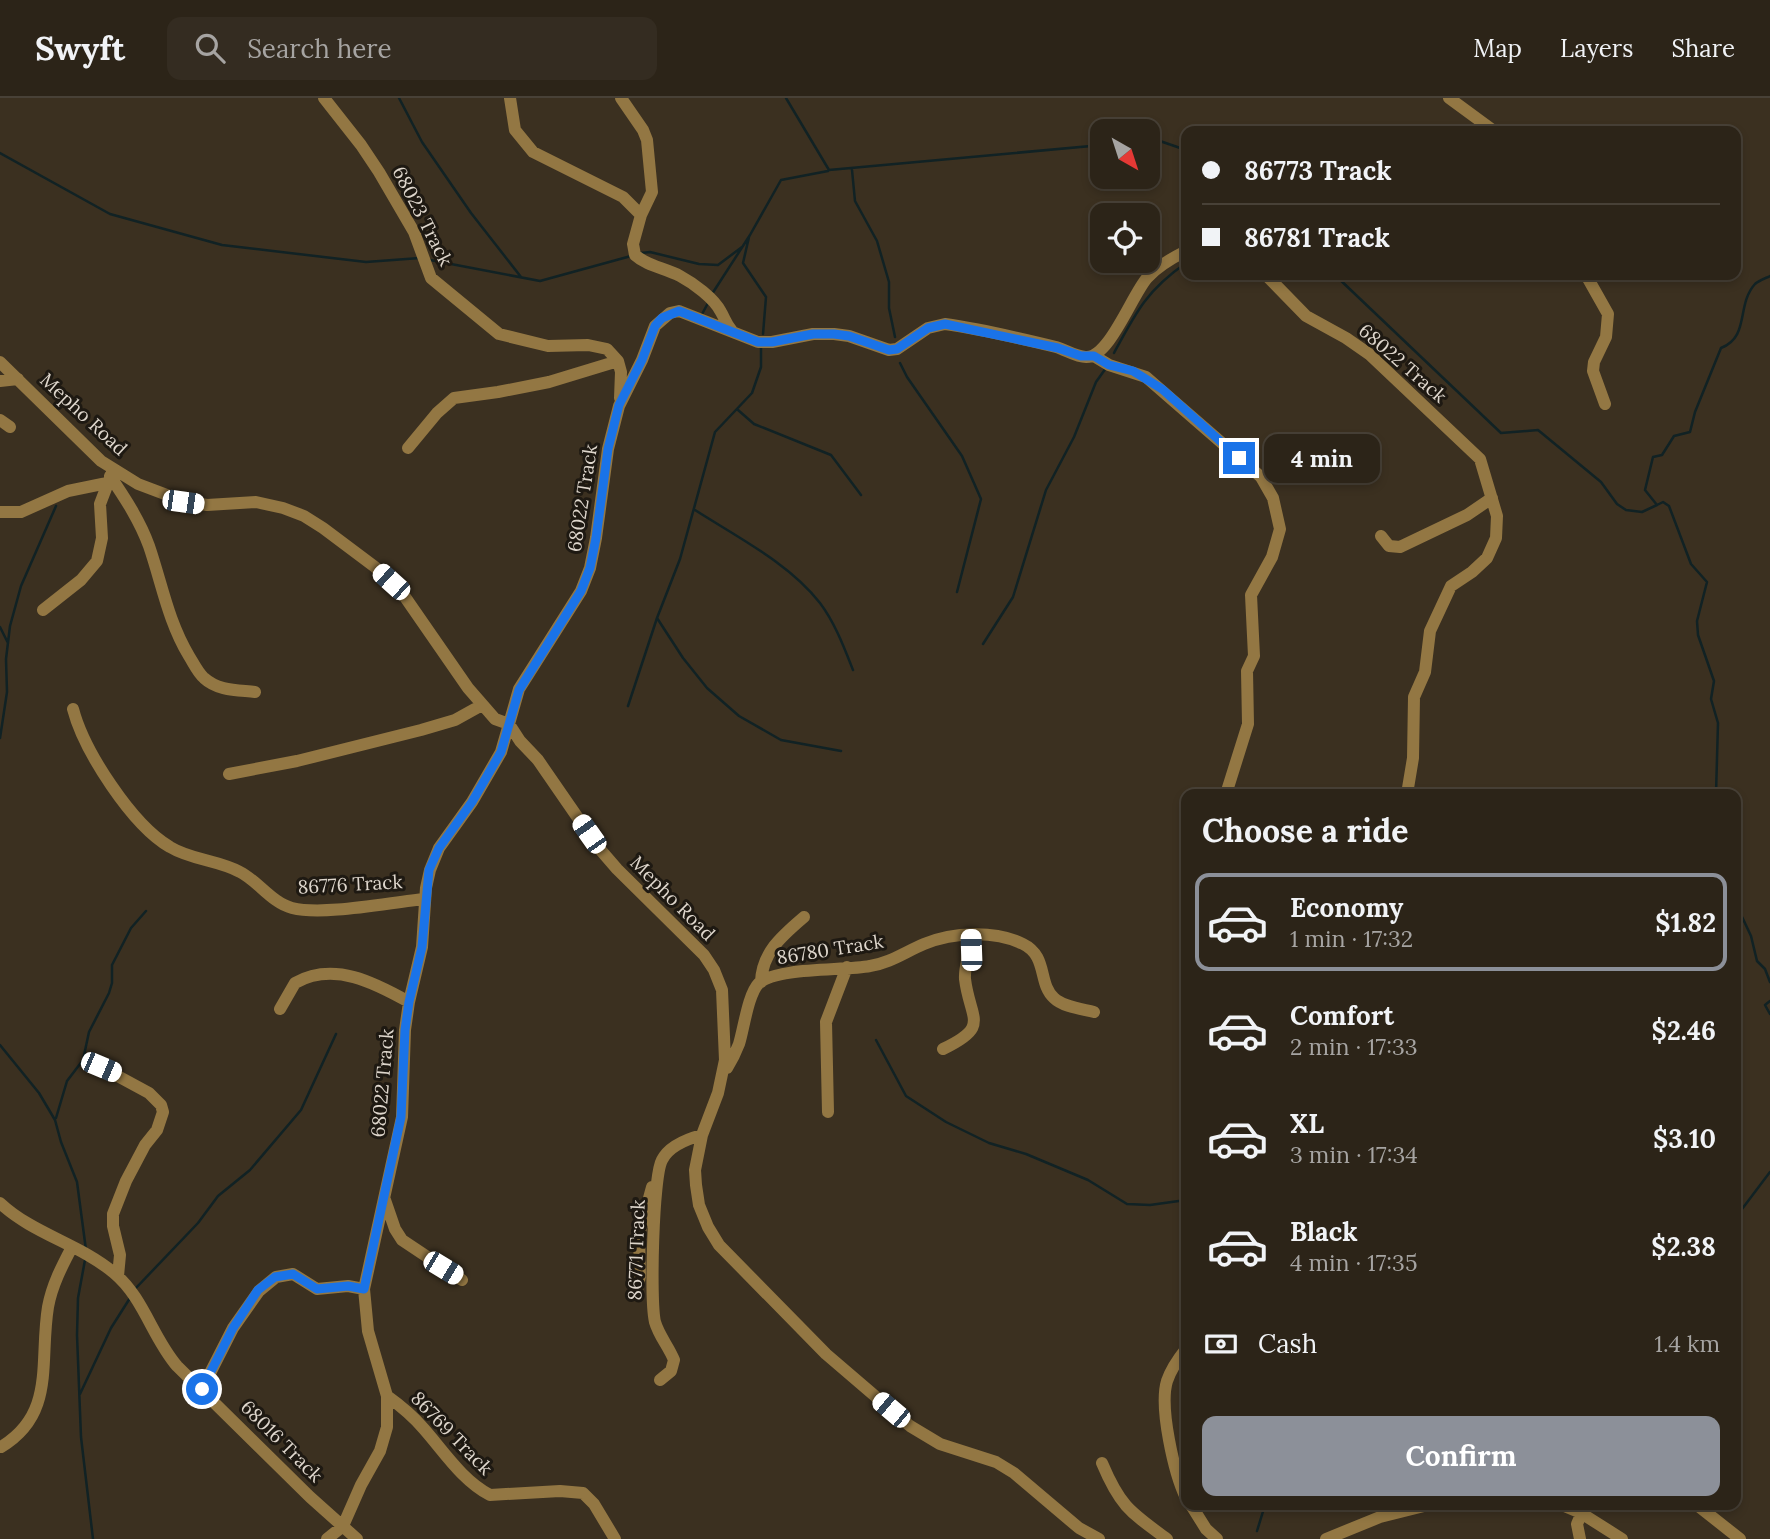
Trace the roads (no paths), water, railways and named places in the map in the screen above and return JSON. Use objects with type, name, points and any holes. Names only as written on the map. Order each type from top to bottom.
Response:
[{"type":"street","name":"68023 Track","points":[[324,98],[379,172],[414,232],[426,268],[439,286],[499,334],[548,346],[599,345],[618,361]]},
{"type":"street","points":[[510,98],[516,130],[533,152],[623,197],[642,215]]},
{"type":"street","points":[[621,98],[647,140],[652,192],[633,244],[635,255],[644,262],[690,282],[721,311],[724,323],[732,332]]},
{"type":"street","points":[[1449,98],[1487,126]]},
{"type":"street","points":[[1094,356],[1107,343],[1148,277],[1181,254]]},
{"type":"street","name":"68022 Track","points":[[1270,280],[1306,316],[1346,338],[1368,354],[1480,459],[1492,498]]},
{"type":"street","points":[[1589,280],[1608,314],[1606,337],[1594,362],[1593,371],[1605,404]]},
{"type":"street","name":"68022 Track","points":[[343,1526],[384,1440],[388,1415],[387,1396],[369,1331],[364,1289],[401,1117],[403,1055],[409,1002],[422,947],[427,878],[433,860],[497,760],[505,743],[519,690],[581,591],[590,568],[602,506],[608,449],[619,405],[642,360],[655,326],[662,318],[679,311],[758,342],[813,334],[834,334],[849,336],[889,350],[897,349],[928,328],[945,324],[1058,348],[1081,356],[1094,356],[1109,365],[1146,377],[1250,467],[1267,485],[1278,514],[1280,529],[1272,557],[1251,595],[1254,656],[1246,677],[1248,724],[1228,789]]},
{"type":"street","points":[[408,448],[437,413],[454,398],[549,382],[618,361],[621,372],[619,405]]},
{"type":"street","name":"Mepho Road","points":[[0,362],[110,476],[183,502],[207,505],[256,502],[283,508],[304,516],[323,528],[391,582],[405,597],[452,667],[482,705],[495,719],[509,724],[548,773],[598,847],[704,955],[714,970],[722,990],[725,1060],[722,1077],[702,1135],[695,1170],[699,1205],[719,1245],[826,1354],[910,1426],[940,1444],[996,1462],[1014,1473],[1079,1528],[1099,1539]]},
{"type":"street","points":[[0,381],[18,379]]},
{"type":"street","points":[[0,512],[21,512],[110,476]]},
{"type":"street","points":[[43,610],[81,580],[97,561],[102,538],[100,504],[110,476]]},
{"type":"street","points":[[110,476],[142,530],[172,625],[195,667],[212,684],[255,692]]},
{"type":"street","points":[[1381,536],[1390,546],[1400,547],[1459,519],[1492,498],[1497,516],[1498,528],[1492,549],[1480,565],[1456,581],[1430,631],[1425,672],[1413,697],[1413,758],[1408,789]]},
{"type":"street","points":[[229,774],[297,761],[421,730],[455,720],[482,705]]},
{"type":"street","name":"86776 Track","points":[[73,709],[83,738],[114,790],[152,833],[169,847],[242,873],[279,902],[292,908],[322,909],[425,899]]},
{"type":"street","points":[[761,982],[764,962],[770,949],[804,917]]},
{"type":"street","name":"86780 Track","points":[[722,1077],[738,1046],[752,994],[761,982],[781,975],[884,963],[944,938],[998,935],[1024,944],[1037,956],[1048,991],[1053,998],[1061,1003],[1094,1012]]},
{"type":"street","points":[[943,1049],[964,1039],[973,1028],[974,1019],[965,975],[971,950],[970,936]]},
{"type":"street","points":[[828,1112],[826,1022],[848,967]]},
{"type":"street","points":[[280,1009],[295,983],[332,974],[365,979],[409,1002]]},
{"type":"street","points":[[101,1067],[149,1093],[161,1105],[163,1112],[157,1130],[145,1145],[126,1181],[113,1214],[120,1255],[118,1276]]},
{"type":"street","points":[[637,1290],[640,1276],[639,1235],[657,1170],[665,1154],[691,1138],[702,1135]]},
{"type":"street","name":"86771 Track","points":[[657,1170],[652,1258],[654,1312],[661,1335],[674,1360],[671,1371],[660,1380]]},
{"type":"street","points":[[385,1199],[401,1240],[463,1280]]},
{"type":"street","name":"68016 Track","points":[[0,1203],[16,1217],[100,1261],[118,1276],[140,1302],[169,1356],[310,1497],[357,1539]]},
{"type":"street","points":[[1,1447],[20,1434],[33,1418],[42,1381],[48,1305],[56,1278],[72,1247]]},
{"type":"street","points":[[202,1389],[233,1328],[258,1290],[271,1279],[293,1274],[317,1289],[348,1286],[364,1289]]},
{"type":"street","points":[[1181,1355],[1166,1382],[1164,1398],[1172,1461],[1181,1485]]},
{"type":"street","name":"86769 Track","points":[[387,1396],[412,1416],[466,1478],[490,1496],[583,1493],[594,1504],[615,1539]]},
{"type":"street","points":[[1102,1463],[1113,1490],[1122,1503],[1167,1539]]},
{"type":"street","points":[[1194,1510],[1206,1529],[1217,1539]]},
{"type":"street","points":[[1326,1539],[1380,1517],[1408,1510]]},
{"type":"street","points":[[1580,1539],[1577,1531],[1583,1510]]},
{"type":"street","points":[[1584,1510],[1622,1539]]},
{"type":"street","points":[[1703,1510],[1741,1539]]},
{"type":"street","points":[[327,1539],[343,1526]]},
{"type":"waterway","points":[[399,98],[422,142],[471,213],[521,277]]},
{"type":"waterway","points":[[786,98],[829,170],[1090,146]]},
{"type":"waterway","points":[[1160,141],[1181,148]]},
{"type":"waterway","points":[[0,153],[110,214],[222,245],[366,262],[420,258]]},
{"type":"waterway","points":[[852,170],[855,201],[877,241],[889,282],[889,308],[895,337]]},
{"type":"waterway","points":[[712,294],[781,180],[828,171]]},
{"type":"waterway","points":[[749,237],[743,263],[766,297],[763,334]]},
{"type":"waterway","points":[[641,253],[650,252],[699,264],[718,265],[742,247]]},
{"type":"waterway","points":[[430,260],[540,281],[631,256]]},
{"type":"waterway","points":[[1114,353],[1144,303],[1161,283],[1181,267]]},
{"type":"waterway","points":[[1716,789],[1718,723],[1711,699],[1714,681],[1698,635],[1697,621],[1707,582],[1691,564],[1669,506],[1663,502],[1657,505],[1645,490],[1653,457],[1662,455],[1674,436],[1690,432],[1695,412],[1721,348],[1736,336],[1749,292],[1756,283],[1770,276]]},
{"type":"waterway","points":[[1340,280],[1501,433],[1538,430],[1601,482],[1617,504],[1626,510],[1642,512],[1657,505]]},
{"type":"waterway","points":[[701,316],[708,303]]},
{"type":"waterway","points":[[628,706],[680,559],[715,432],[752,393],[761,367],[761,347]]},
{"type":"waterway","points":[[900,363],[962,456],[981,499],[957,592]]},
{"type":"waterway","points":[[983,644],[1013,597],[1046,490],[1074,437],[1096,382],[1106,368]]},
{"type":"waterway","points":[[738,410],[754,424],[831,455],[861,495]]},
{"type":"waterway","points":[[0,738],[7,692],[6,659],[10,626],[21,586],[56,506]]},
{"type":"waterway","points":[[695,510],[778,563],[807,589],[830,619],[853,670]]},
{"type":"waterway","points":[[657,618],[707,688],[739,716],[781,740],[841,751]]},
{"type":"waterway","points":[[0,627],[8,643]]},
{"type":"waterway","points":[[56,1118],[67,1081],[83,1060],[89,1032],[109,993],[112,965],[131,928],[146,911]]},
{"type":"waterway","points":[[1741,915],[1751,936],[1757,961],[1765,969],[1770,982]]},
{"type":"waterway","points":[[1770,1001],[1765,1005],[1770,1014]]},
{"type":"waterway","points":[[135,1289],[198,1223],[218,1196],[250,1170],[301,1110],[336,1034]]},
{"type":"waterway","points":[[876,1040],[906,1096],[946,1122],[989,1143],[1026,1154],[1088,1180],[1127,1204],[1150,1205],[1181,1201]]},
{"type":"waterway","points":[[0,1045],[39,1093],[55,1120],[77,1182],[86,1250]]},
{"type":"waterway","points":[[1741,1210],[1770,1172]]},
{"type":"waterway","points":[[85,1260],[78,1298],[77,1335],[81,1437],[93,1539]]},
{"type":"waterway","points":[[80,1394],[111,1328],[130,1298]]},
{"type":"waterway","points":[[1257,1531],[1263,1510]]}]
